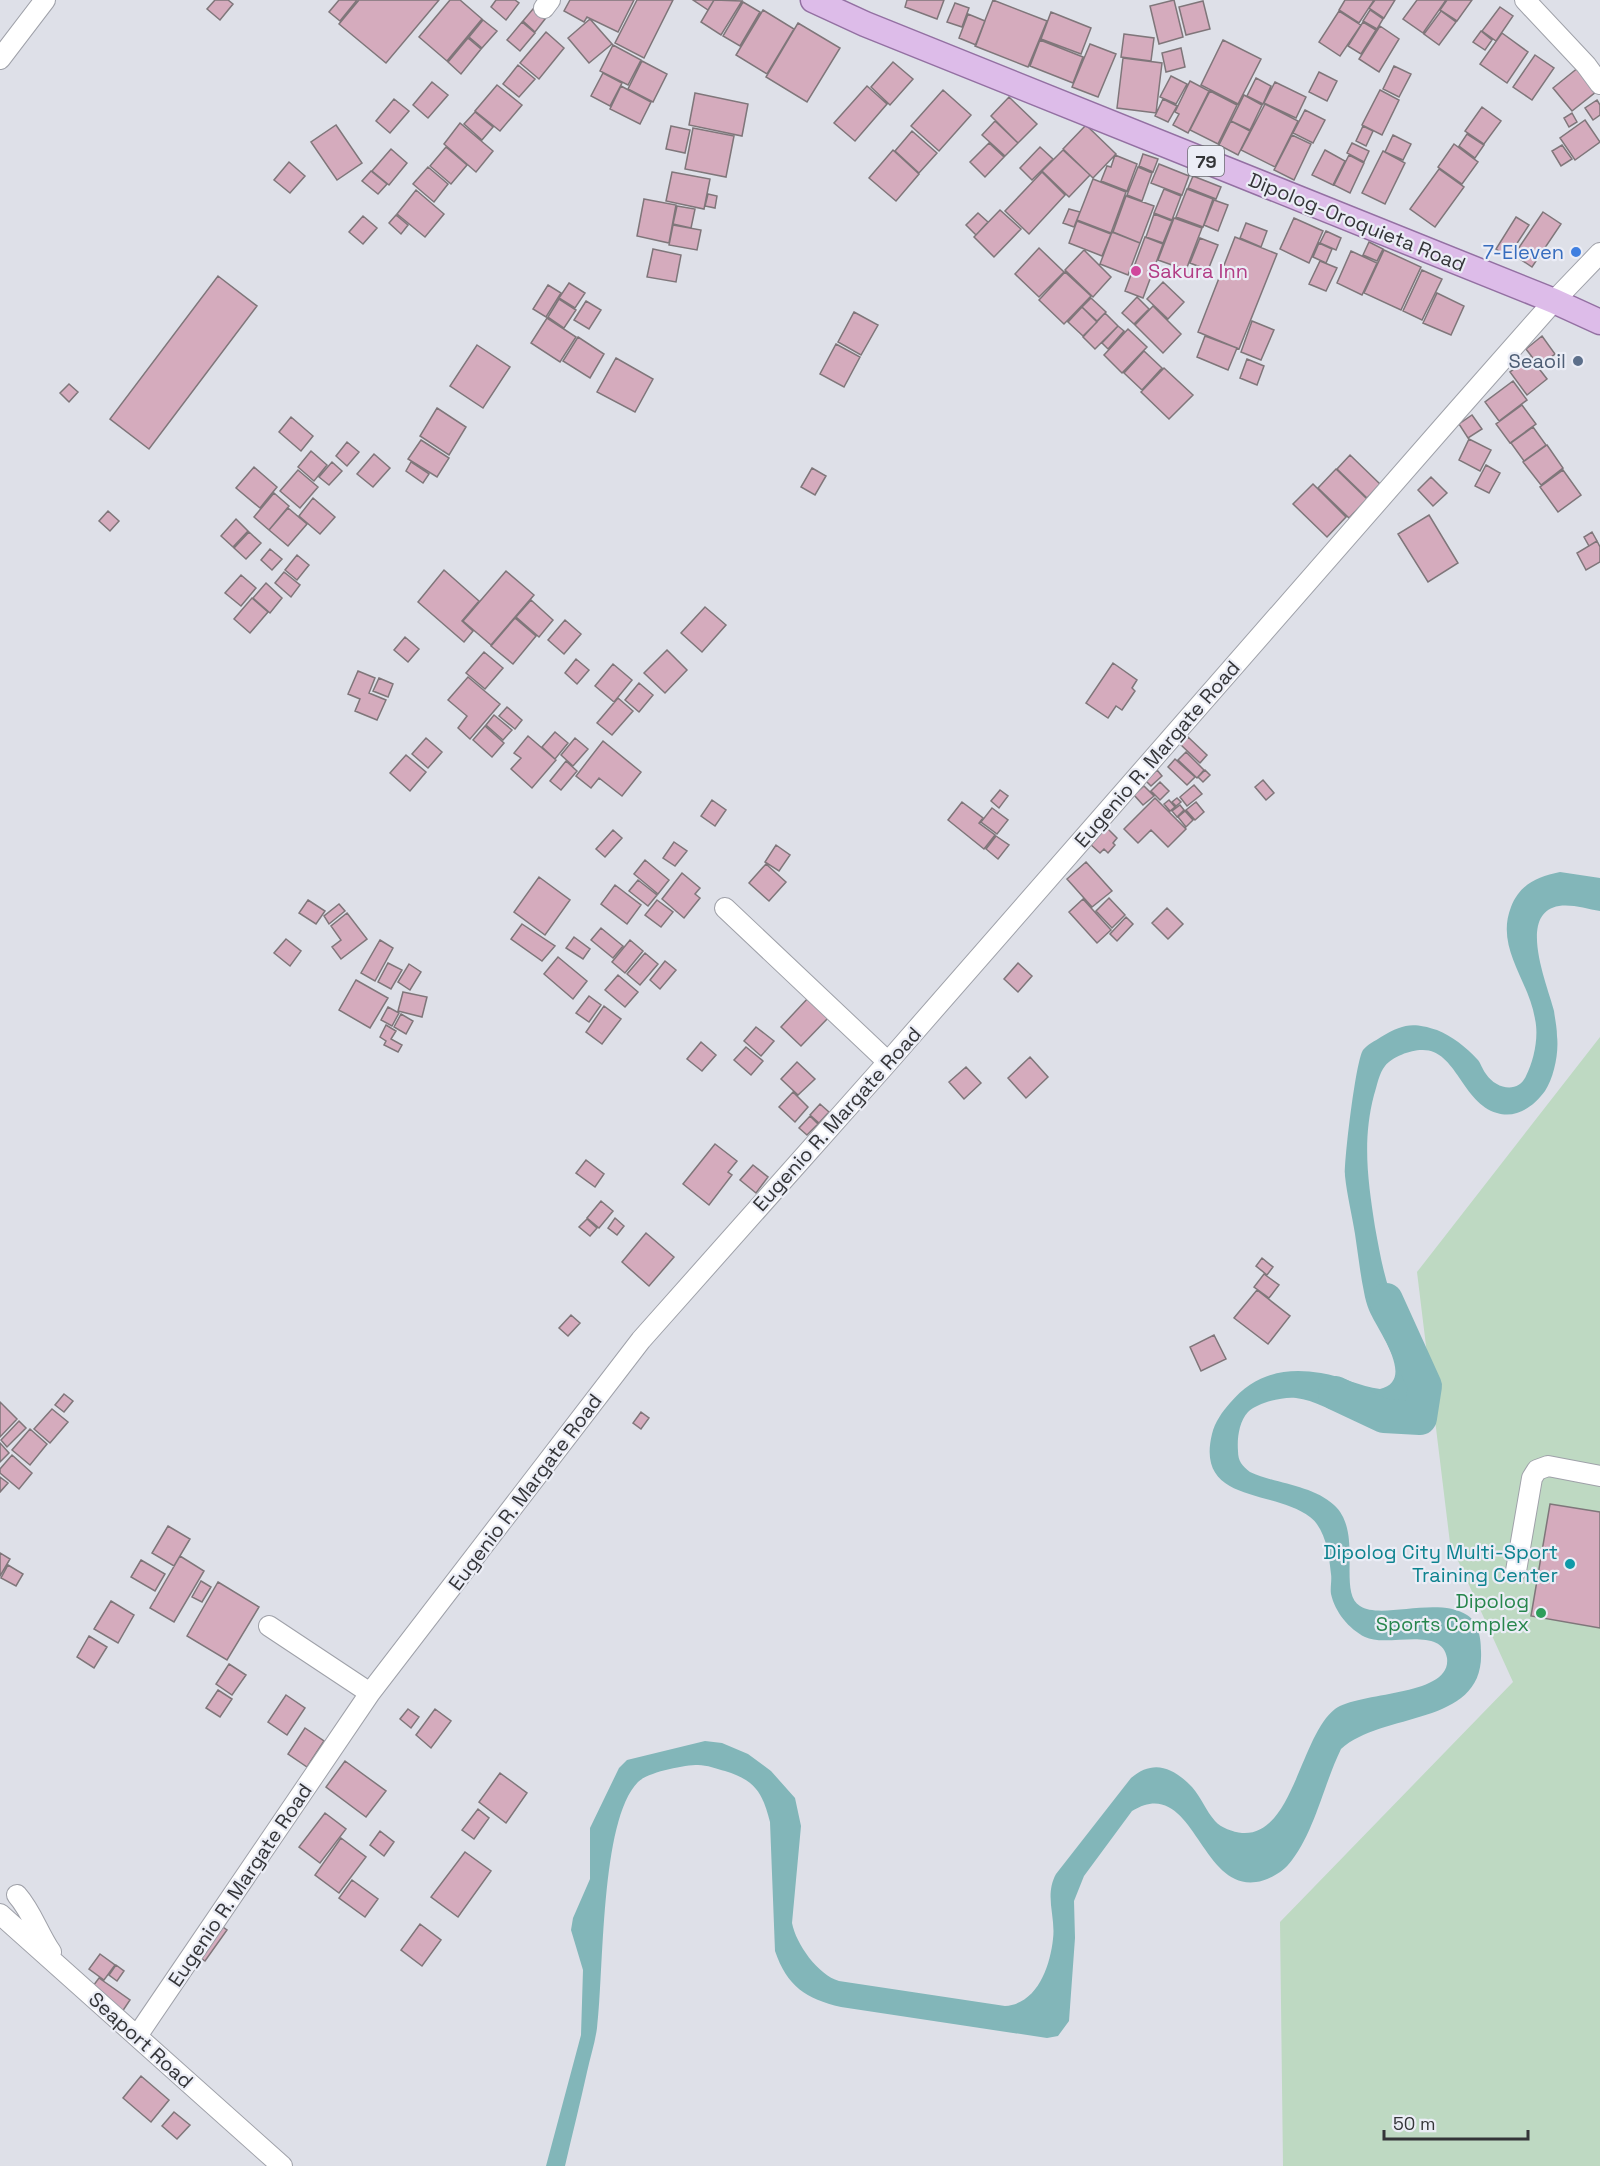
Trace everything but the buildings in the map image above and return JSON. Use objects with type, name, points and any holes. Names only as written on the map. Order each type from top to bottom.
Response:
[{"type":"main road","name":"Dipolog-Oroquieta Road","points":[[813,0],[865,24],[1600,321]]},
{"type":"street","points":[[0,59],[45,0]]},
{"type":"street","points":[[1525,0],[1586,65],[1600,84]]},
{"type":"street","name":"Eugenio R. Margate Road","points":[[137,2036],[370,1693],[641,1340],[888,1062],[1554,301],[1600,253]]},
{"type":"street","points":[[725,908],[888,1062]]},
{"type":"street","points":[[1516,1570],[1532,1478],[1537,1470],[1548,1466],[1600,1476]]},
{"type":"street","points":[[268,1626],[370,1693]]},
{"type":"street","points":[[17,1895],[29,1908],[43,1941],[64,1971]]},
{"type":"street","name":"Seaport Road","points":[[0,1914],[282,2166]]},
{"type":"green space","name":"Dipolog Sports Complex","points":[[1600,1037],[1600,2166],[1283,2166],[1280,1922],[1513,1682],[1450,1543],[1417,1272]]},
{"type":"water","points":[[1560,872],[1600,878],[1600,911],[1574,906],[1559,906],[1546,911],[1539,922],[1538,952],[1557,1030],[1553,1072],[1541,1096],[1518,1113],[1497,1113],[1475,1099],[1443,1058],[1434,1052],[1422,1050],[1407,1053],[1388,1063],[1377,1084],[1368,1129],[1368,1177],[1381,1260],[1413,1376],[1414,1382],[1409,1399],[1397,1409],[1381,1414],[1356,1416],[1303,1399],[1278,1399],[1264,1403],[1248,1412],[1242,1420],[1238,1436],[1239,1458],[1250,1472],[1315,1493],[1334,1505],[1343,1517],[1349,1545],[1350,1588],[1354,1599],[1360,1606],[1369,1610],[1381,1611],[1441,1608],[1455,1610],[1471,1618],[1478,1632],[1481,1651],[1478,1675],[1467,1693],[1450,1705],[1381,1728],[1359,1737],[1341,1749],[1311,1825],[1297,1853],[1285,1868],[1264,1880],[1256,1882],[1237,1880],[1221,1869],[1183,1819],[1169,1807],[1153,1803],[1132,1811],[1084,1876],[1074,1901],[1075,1938],[1069,2021],[1058,2036],[1047,2038],[841,2007],[808,1995],[799,1989],[785,1973],[775,1951],[770,1822],[764,1803],[756,1789],[736,1775],[701,1765],[666,1770],[643,1778],[626,1801],[610,1862],[597,2028],[565,2166],[546,2166],[581,2035],[583,1970],[571,1930],[573,1918],[590,1879],[590,1828],[619,1768],[627,1760],[705,1741],[722,1743],[748,1754],[771,1771],[795,1798],[801,1826],[792,1923],[794,1931],[809,1958],[831,1978],[1005,2006],[1026,1999],[1045,1972],[1053,1939],[1051,1890],[1056,1874],[1131,1778],[1139,1772],[1155,1767],[1170,1770],[1192,1787],[1220,1826],[1242,1833],[1259,1830],[1273,1819],[1285,1803],[1313,1740],[1323,1722],[1335,1709],[1347,1703],[1420,1687],[1435,1680],[1445,1671],[1447,1658],[1443,1648],[1435,1642],[1412,1639],[1374,1640],[1359,1634],[1348,1625],[1333,1601],[1328,1551],[1320,1528],[1310,1517],[1295,1508],[1226,1484],[1215,1473],[1210,1457],[1212,1434],[1222,1414],[1240,1393],[1260,1379],[1271,1375],[1307,1371],[1329,1374],[1380,1389],[1390,1384],[1395,1376],[1395,1365],[1386,1341],[1365,1299],[1345,1176],[1351,1111],[1360,1058],[1367,1046],[1389,1033],[1402,1027],[1421,1026],[1437,1030],[1458,1042],[1480,1062],[1486,1074],[1495,1083],[1512,1087],[1522,1082],[1533,1056],[1536,1026],[1532,1005],[1510,950],[1507,922],[1511,907],[1524,887],[1544,876]]},
{"type":"waterway","points":[[1335,1393],[1384,1416],[1420,1418],[1425,1386],[1386,1300]]},
{"type":"place","name":"7-Eleven","points":[[1576,252]]},
{"type":"place","name":"Sakura Inn","points":[[1136,271]]},
{"type":"place","name":"Seaoil","points":[[1578,361]]},
{"type":"place","name":"Dipolog City Multi-Sport Training Center","points":[[1570,1564]]},
{"type":"place","name":"Dipolog Sports Complex","points":[[1541,1613]]}]
